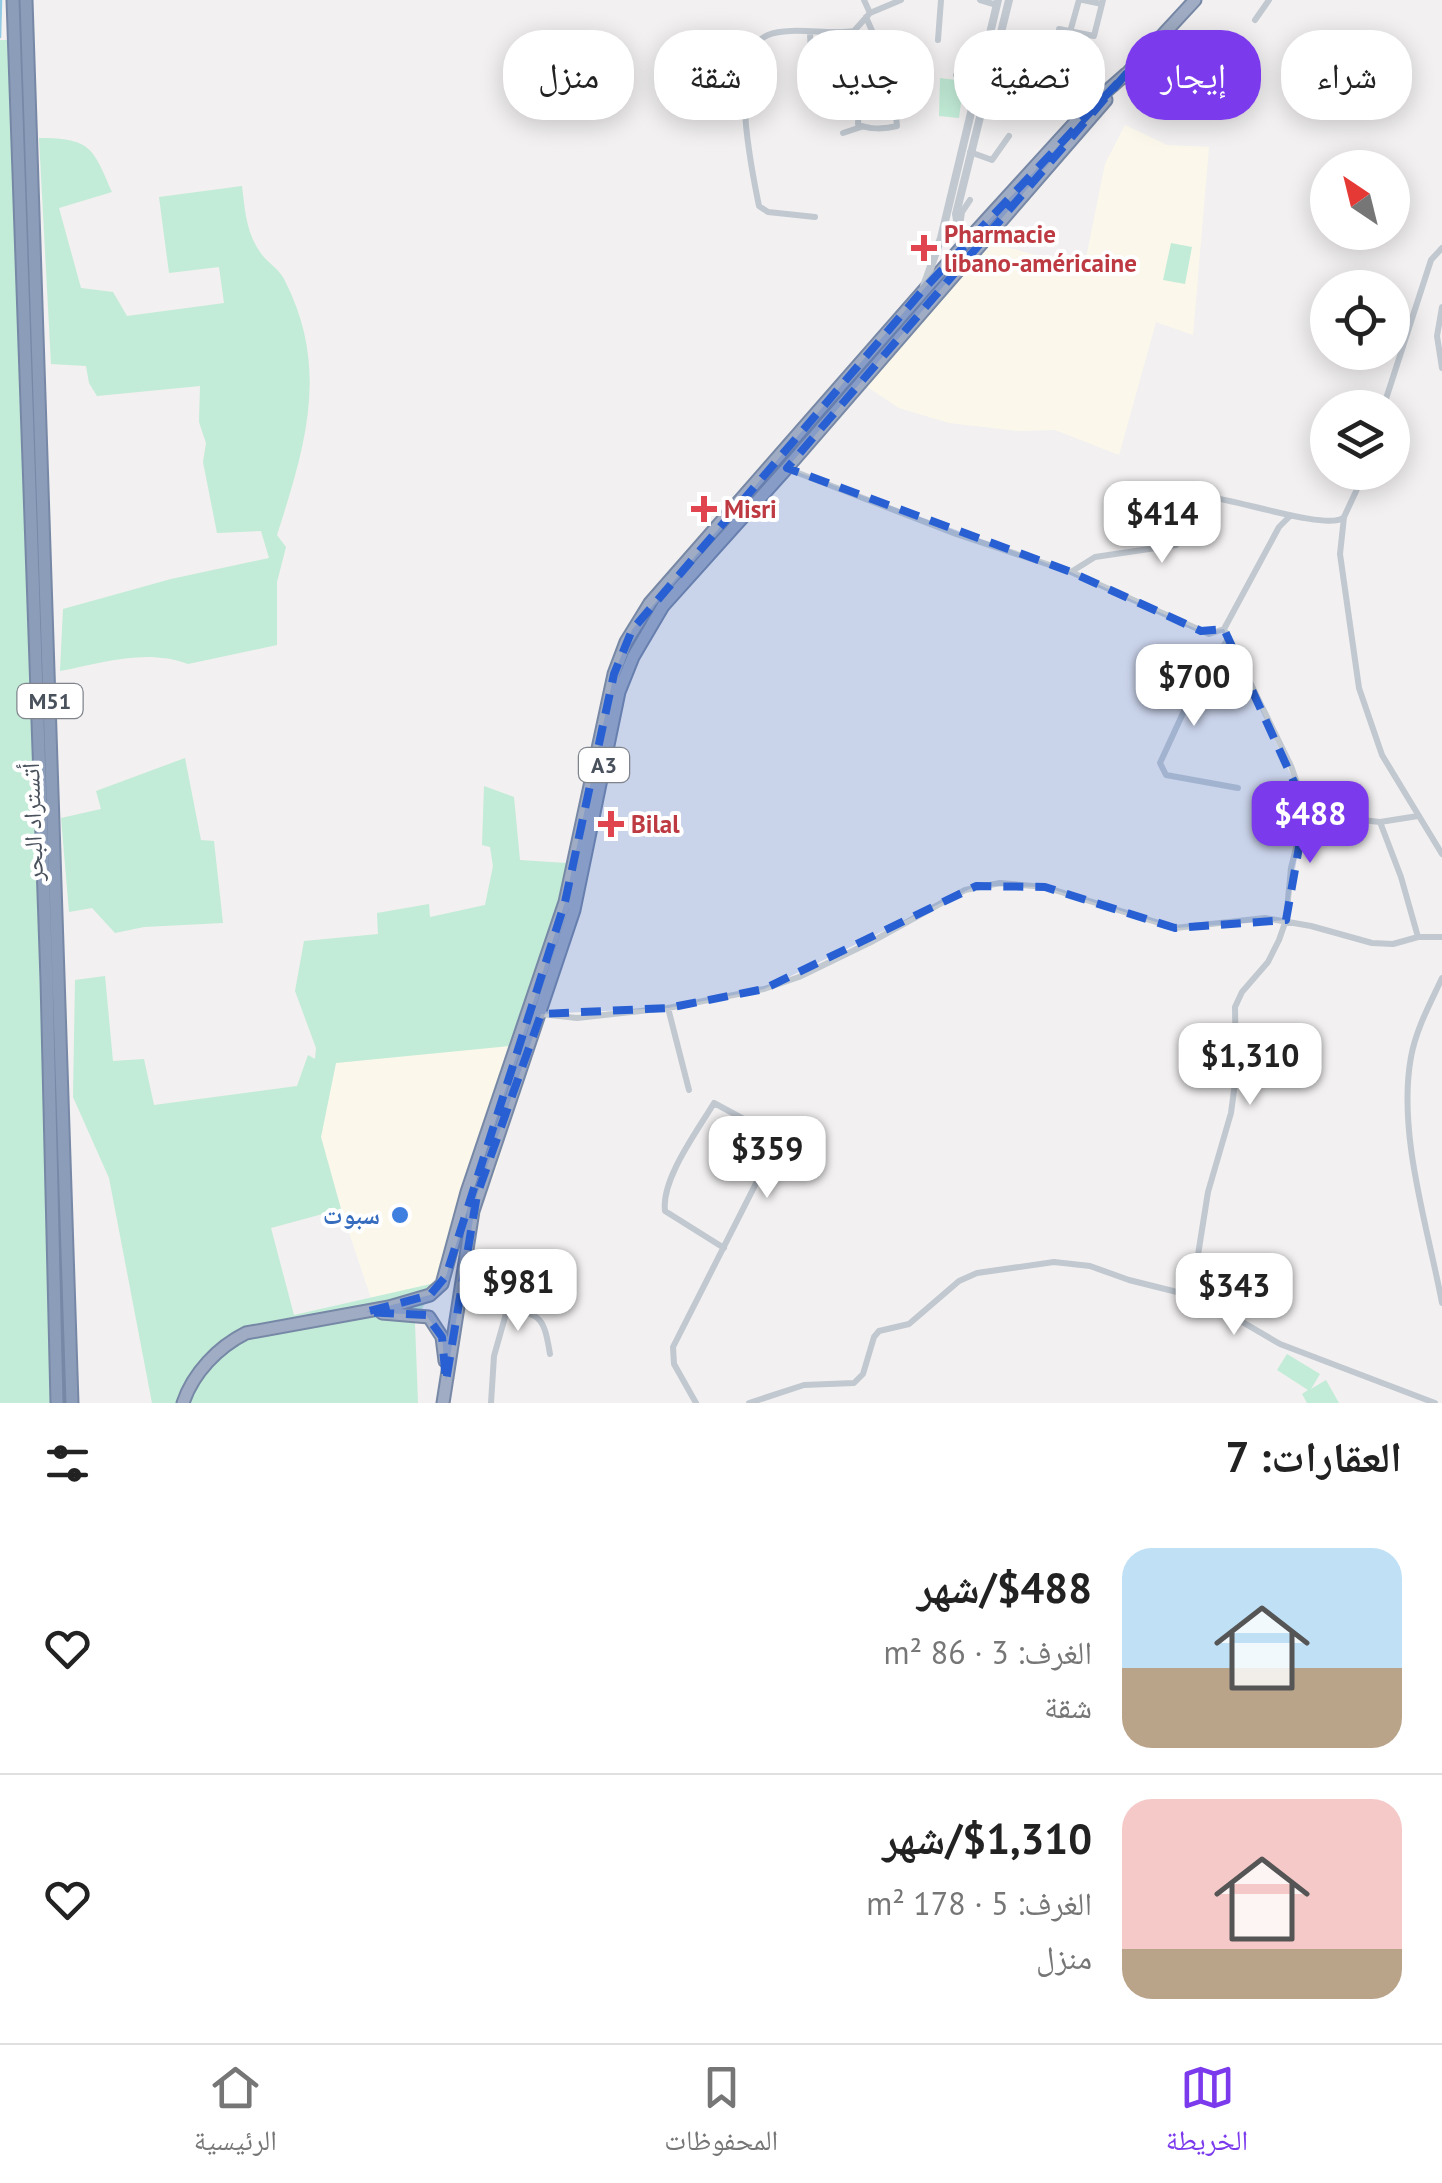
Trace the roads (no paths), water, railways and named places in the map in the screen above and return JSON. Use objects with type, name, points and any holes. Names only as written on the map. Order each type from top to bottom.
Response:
[{"type":"highway","name":"أتستراد البحر","points":[[14,0],[57,1403]]},
{"type":"highway","name":"أتستراد البحر","points":[[26,0],[72,1403]]},
{"type":"highway","name":"A3","points":[[1167,30],[1195,0]]},
{"type":"highway","name":"A3","points":[[443,1403],[472,1212],[574,910],[620,692],[633,656],[664,606],[1125,75]]},
{"type":"highway","name":"A3","points":[[183,1403],[202,1370],[236,1338],[266,1327],[366,1312],[430,1294],[446,1276],[467,1192],[565,902],[614,674],[632,630],[650,603],[922,291],[964,236],[1125,75]]},
{"type":"highway","points":[[366,1312],[429,1317],[442,1336],[446,1380]]},
{"type":"street","points":[[864,0],[873,30]]},
{"type":"street","points":[[855,30],[868,15],[901,0]]},
{"type":"street","points":[[938,40],[941,0]]},
{"type":"street","points":[[980,0],[998,2],[992,30]]},
{"type":"street","points":[[964,236],[956,214],[1009,0]]},
{"type":"street","points":[[1071,30],[1081,0],[1103,2],[1096,30]]},
{"type":"street","points":[[1255,20],[1269,0]]},
{"type":"street","points":[[797,33],[773,33],[752,48],[746,64],[746,110],[759,206],[768,212],[815,217]]},
{"type":"street","points":[[858,120],[862,127]]},
{"type":"street","points":[[844,132],[897,126],[897,120]]},
{"type":"street","points":[[922,291],[936,256],[970,120]]},
{"type":"street","points":[[970,152],[992,160],[1009,136]]},
{"type":"street","points":[[964,236],[962,212],[970,200]]},
{"type":"street","points":[[987,234],[1019,244]]},
{"type":"street","points":[[1388,390],[1431,260],[1442,248]]},
{"type":"street","points":[[1442,307],[1437,336],[1442,368]]},
{"type":"street","points":[[787,468],[956,534],[1071,572],[1208,634],[1224,629],[1289,516]]},
{"type":"street","points":[[1356,490],[1344,517],[1341,570],[1359,688],[1382,755],[1442,854]]},
{"type":"street","points":[[1071,572],[1094,556],[1176,545],[1188,535],[1204,497],[1328,522],[1336,523],[1344,517]]},
{"type":"street","points":[[1328,522],[1341,533]]},
{"type":"street","points":[[1185,1294],[1197,1261],[1208,1192],[1232,1113],[1235,1007],[1242,992],[1268,962],[1286,920],[1291,868],[1306,808],[1291,766],[1224,629]]},
{"type":"street","points":[[1229,638],[1196,684],[1160,763],[1166,776],[1238,788]]},
{"type":"street","points":[[1306,808],[1318,815],[1380,822],[1418,816]]},
{"type":"street","points":[[1380,822],[1418,937]]},
{"type":"street","points":[[541,1014],[577,1018],[746,994],[799,976],[976,886],[1000,883],[1045,887],[1174,928],[1242,918],[1286,920],[1372,944],[1442,937]]},
{"type":"street","points":[[1442,978],[1415,1038],[1408,1088],[1416,1170],[1442,1303]]},
{"type":"street","points":[[668,1008],[689,1090]]},
{"type":"street","points":[[696,1403],[674,1364],[673,1347],[724,1248],[778,1138],[714,1102],[678,1164],[664,1204],[665,1211],[724,1248]]},
{"type":"street","points":[[753,1402],[804,1384],[854,1383],[863,1374],[879,1331],[909,1324],[946,1291],[977,1273],[1033,1262],[1074,1263],[1185,1294],[1232,1314],[1280,1344],[1435,1403]]},
{"type":"street","points":[[491,1403],[494,1356],[507,1310],[510,1268]]},
{"type":"street","points":[[507,1310],[533,1313],[539,1318],[550,1354]]},
{"type":"waterway","points":[[0,37],[1,0]]},
{"type":"place","name":"Pharmacie libano-américaine","points":[[924,248]]},
{"type":"place","name":"Misri","points":[[704,509]]},
{"type":"place","name":"Bilal","points":[[611,824]]},
{"type":"place","name":"سبوت","points":[[400,1215]]}]
